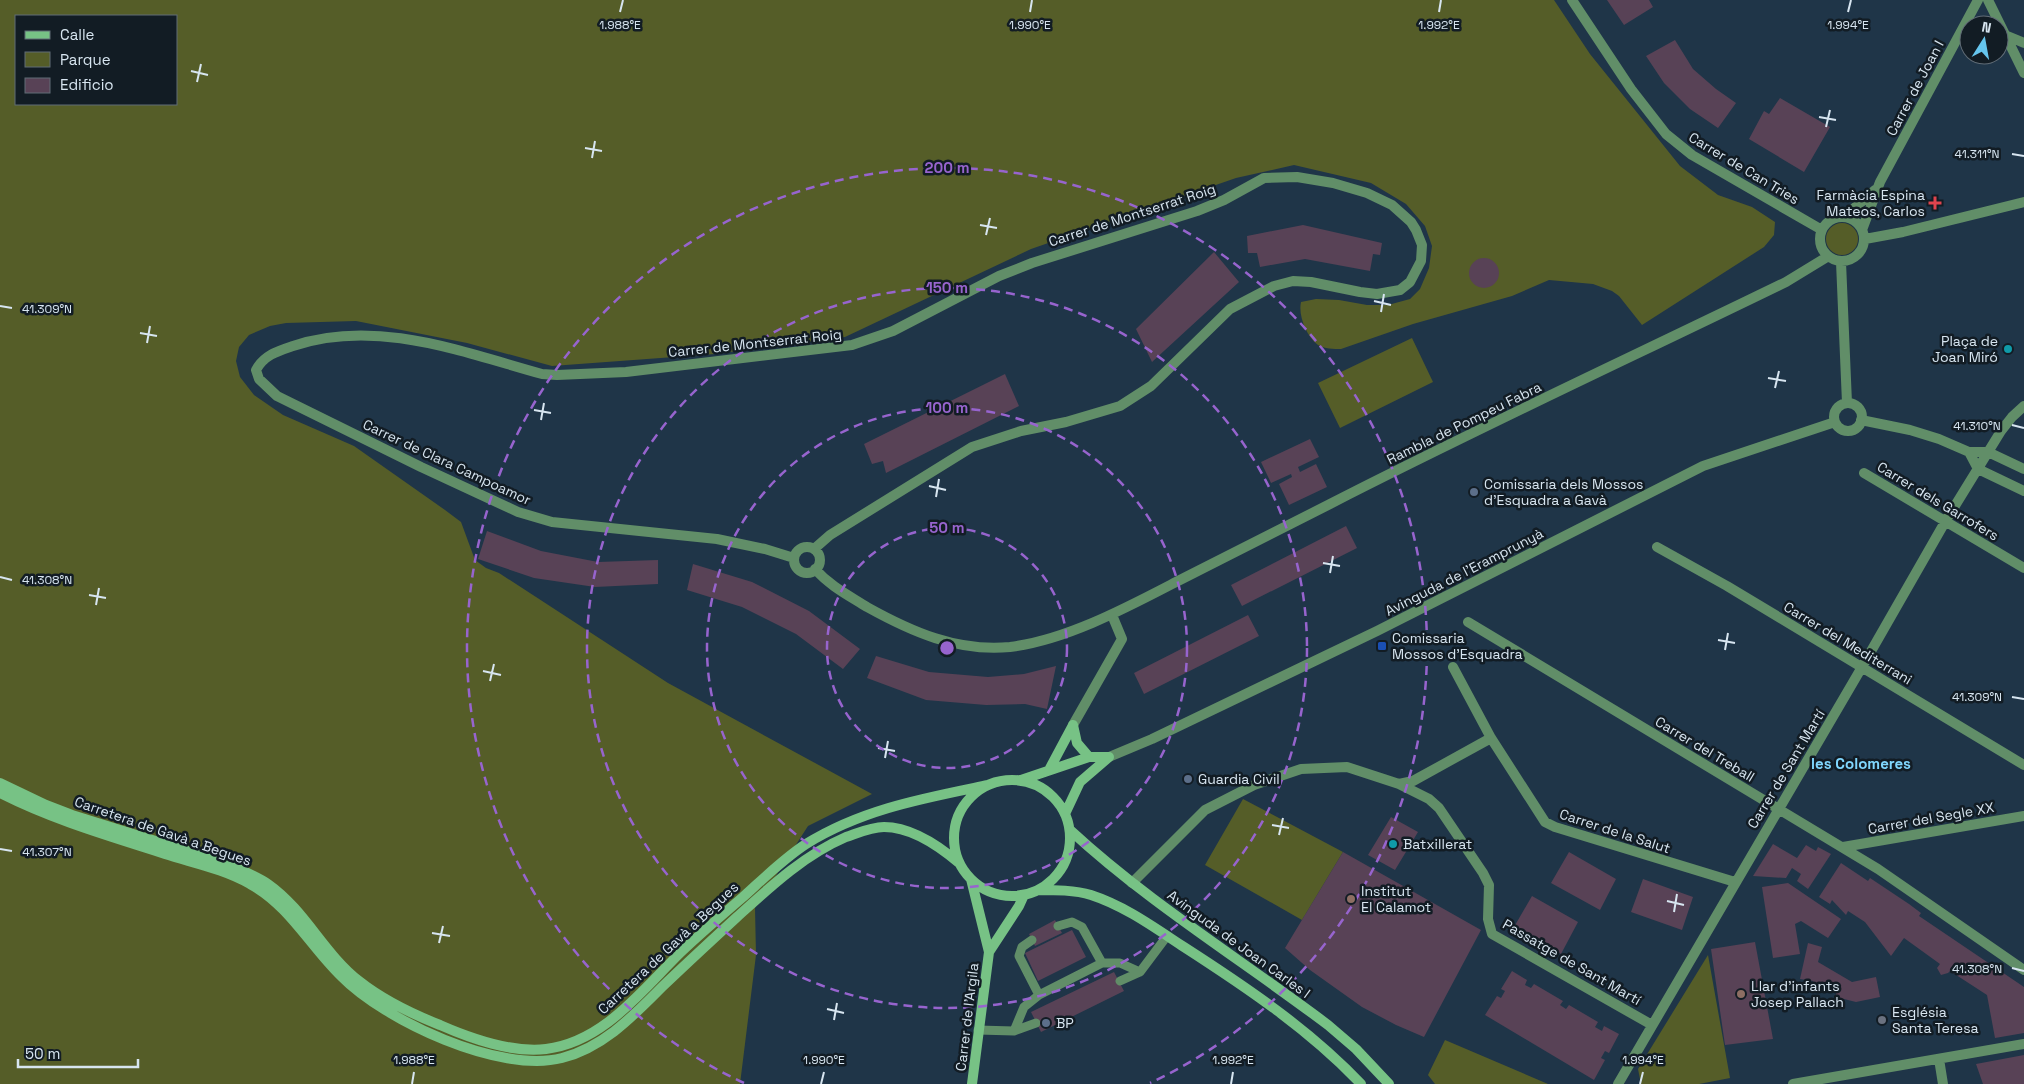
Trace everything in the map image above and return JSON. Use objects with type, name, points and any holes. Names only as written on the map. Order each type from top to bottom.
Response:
[{"type":"main road","points":[[1073,725],[1077,743],[1089,757]]},
{"type":"main road","points":[[1049,770],[1073,725]]},
{"type":"main road","points":[[1020,780],[1047,792],[1060,806],[1065,814],[1070,830],[1068,852],[1063,865],[1050,882],[1038,890],[1024,895],[996,894],[983,888],[971,879],[959,862],[954,842],[954,828],[959,814],[971,797],[988,785],[1001,781],[1020,780],[1089,757],[1109,757]]},
{"type":"main road","points":[[1065,814],[1080,782],[1109,757]]},
{"type":"main road","name":"Carretera de Gavà a Begues","points":[[0,783],[46,805],[223,862],[246,872],[269,885],[299,913],[344,967],[359,981],[402,1008],[440,1026],[494,1044],[531,1050],[565,1046],[584,1038],[614,1019],[683,951],[777,867],[806,845],[856,818],[886,808],[988,785]]},
{"type":"main road","name":"Carretera de Gavà a Begues","points":[[0,794],[70,824],[208,868],[250,884],[264,893],[295,922],[339,975],[370,1001],[398,1018],[434,1035],[498,1057],[527,1062],[561,1058],[586,1050],[617,1030],[758,897],[806,859],[833,843],[861,831],[885,827],[919,836],[944,850],[959,862]]},
{"type":"main road","name":"Avinguda de Joan Carles I","points":[[1070,830],[1089,849],[1132,883],[1328,1025],[1356,1049],[1389,1084]]},
{"type":"main road","name":"Carrer de l'Argila","points":[[971,879],[989,952],[972,1084]]},
{"type":"main road","points":[[1038,890],[1090,894],[1137,917],[1217,968],[1316,1040],[1361,1084]]},
{"type":"main road","name":"Carrer de l'Argila","points":[[989,952],[1024,895]]},
{"type":"street","name":"Carrer de Can Tries","points":[[1572,0],[1631,89],[1666,134],[1692,155],[1822,230]]},
{"type":"street","name":"Carrer de Joan I","points":[[1863,234],[1877,188],[1978,0]]},
{"type":"street","points":[[1988,0],[1995,15]]},
{"type":"street","points":[[2009,37],[2024,43]]},
{"type":"street","points":[[2009,43],[2024,73]]},
{"type":"street","name":"Carrer de Montserrat Roig","points":[[256,370],[261,361],[283,350],[303,343],[341,336],[380,336],[422,342],[542,374],[557,375],[626,372],[826,350],[852,345],[893,331],[999,276],[1032,263],[1203,209],[1264,178],[1297,177],[1333,183],[1366,193],[1392,205],[1411,222],[1416,230],[1422,244],[1421,261],[1410,282],[1400,290],[1377,294],[1311,282],[1293,281],[1274,286],[1230,309],[1151,386],[1120,406],[1066,422],[1021,431],[972,447],[830,535],[814,549]]},
{"type":"street","name":"Carrer de Joan I","points":[[1844,217],[1877,188]]},
{"type":"street","points":[[1863,234],[1903,232],[2024,202]]},
{"type":"street","points":[[1844,217],[1853,220],[1863,234],[1860,253],[1853,259],[1842,262],[1827,256],[1820,246],[1819,239],[1826,223],[1834,218],[1844,217]]},
{"type":"street","name":"Rambla de Pompeu Fabra","points":[[1112,615],[1350,494],[1786,282],[1827,256]]},
{"type":"street","points":[[1842,262],[1847,403]]},
{"type":"street","name":"Carrer de Clara Campoamor","points":[[256,370],[259,379],[277,396],[421,468],[518,512],[552,522],[717,539],[765,548],[794,558]]},
{"type":"street","points":[[1847,403],[1858,407],[1862,414],[1861,420],[1857,427],[1848,431],[1840,428],[1835,422],[1834,417],[1836,410],[1841,405],[1847,403]]},
{"type":"street","name":"Carrer de Sant Martí","points":[[1618,1084],[1626,1079],[1652,1025],[1945,522],[1988,452],[2012,417],[2024,406]]},
{"type":"street","points":[[1861,420],[1910,430],[1939,439],[1969,452],[1988,452],[2024,469]]},
{"type":"street","name":"Avinguda de l'Eramprunyà","points":[[1109,757],[1152,739],[1378,631],[1703,466],[1835,422]]},
{"type":"street","points":[[1969,452],[1978,469],[2024,491]]},
{"type":"street","name":"Carrer dels Garrofers","points":[[1864,473],[2024,568]]},
{"type":"street","name":"Carrer del Mediterrani","points":[[1657,546],[2024,765]]},
{"type":"street","points":[[801,548],[814,549],[820,558],[816,569],[809,572],[801,571],[795,566],[795,554],[801,548]]},
{"type":"street","points":[[816,569],[833,587],[899,625],[926,637],[970,646],[989,648],[1012,646],[1050,638],[1112,615],[1122,639],[1073,725]]},
{"type":"street","name":"Carrer del Treball","points":[[1468,622],[1878,868],[2024,970]]},
{"type":"street","name":"Carrer de la Salut","points":[[1453,667],[1491,738],[1545,822],[1555,827],[1735,882]]},
{"type":"street","points":[[1399,784],[1413,781],[1491,738]]},
{"type":"street","name":"Passatge de Sant Martí","points":[[1132,883],[1205,810],[1254,785],[1301,769],[1347,767],[1399,784],[1422,794],[1439,808],[1489,885],[1488,919],[1492,934],[1652,1025]]},
{"type":"street","name":"Carrer del Segle XX","points":[[1843,847],[2024,816]]},
{"type":"street","points":[[1793,1084],[2024,1044]]},
{"type":"street","points":[[1940,1058],[1943,1084]]},
{"type":"lane","points":[[1058,926],[1072,922],[1082,927],[1102,963]]},
{"type":"lane","points":[[1120,981],[1140,972],[1167,936]]},
{"type":"lane","points":[[1032,940],[1022,947],[1019,956],[1039,995]]},
{"type":"lane","points":[[1014,1032],[1024,1007],[1039,995],[1102,963],[1120,963],[1140,972]]},
{"type":"lane","points":[[978,1030],[1014,1032],[1036,1023]]},
{"type":"green space","points":[[0,0],[1554,0],[1590,54],[1680,166],[1718,195],[1752,207],[1775,222],[1774,235],[1764,247],[1642,325],[1619,296],[1612,291],[1593,284],[1549,280],[1512,296],[1413,324],[1341,349],[1318,345],[1310,336],[1302,319],[1301,302],[1316,299],[1339,300],[1367,305],[1388,305],[1410,299],[1420,289],[1429,268],[1432,246],[1425,226],[1406,204],[1371,183],[1294,165],[1236,178],[1031,249],[845,337],[715,354],[552,366],[467,343],[356,321],[286,323],[270,326],[249,335],[239,347],[236,361],[240,377],[254,395],[283,415],[354,446],[445,510],[461,522],[475,560],[486,568],[499,573],[668,683],[872,794],[808,826],[755,908],[756,955],[740,1084],[0,1084]]},
{"type":"green space","points":[[1842,223],[1848,224],[1853,228],[1857,233],[1857,245],[1853,250],[1848,254],[1842,255],[1836,254],[1831,250],[1827,245],[1826,239],[1827,233],[1831,228],[1836,224]]},
{"type":"green space","points":[[1412,338],[1433,382],[1340,428],[1318,383]]},
{"type":"green space","points":[[1243,799],[1343,852],[1302,920],[1205,865]]},
{"type":"green space","points":[[1708,955],[1730,1078],[1699,1084],[1641,1084],[1638,1069]]},
{"type":"green space","points":[[1445,1040],[1548,1084],[1435,1084],[1428,1075]]},
{"type":"building","points":[[1607,0],[1649,0],[1653,7],[1624,25]]},
{"type":"building","points":[[1675,40],[1693,69],[1736,103],[1718,128],[1690,109],[1664,83],[1646,56]]},
{"type":"building","points":[[1780,98],[1830,127],[1804,172],[1749,139],[1764,111],[1769,114]]},
{"type":"building","points":[[1303,225],[1382,243],[1380,255],[1373,254],[1370,271],[1305,259],[1260,267],[1257,253],[1248,253],[1247,236]]},
{"type":"building","points":[[1214,252],[1239,282],[1152,362],[1136,329]]},
{"type":"building","points":[[1484,258],[1490,259],[1498,267],[1498,279],[1490,287],[1484,288],[1478,287],[1470,279],[1469,273],[1470,267],[1478,259]]},
{"type":"building","points":[[1005,374],[1019,406],[886,473],[883,461],[872,464],[864,444]]},
{"type":"building","points":[[1310,439],[1319,457],[1298,467],[1300,472],[1316,464],[1327,487],[1289,505],[1279,484],[1292,477],[1291,474],[1271,483],[1261,462]]},
{"type":"building","points":[[1346,526],[1357,548],[1242,606],[1231,585]]},
{"type":"building","points":[[487,531],[541,551],[598,562],[658,560],[658,584],[595,587],[534,578],[478,559]]},
{"type":"building","points":[[693,564],[752,582],[809,611],[860,649],[843,669],[796,634],[742,607],[687,590]]},
{"type":"building","points":[[1248,615],[1259,636],[1144,694],[1134,673]]},
{"type":"building","points":[[876,656],[929,672],[988,677],[1024,674],[1056,666],[1047,709],[1025,704],[986,705],[926,700],[867,678]]},
{"type":"building","name":"Batxillerat","points":[[1391,817],[1418,832],[1395,870],[1368,855]]},
{"type":"building","points":[[1773,844],[1797,858],[1806,845],[1816,851],[1818,847],[1831,854],[1808,889],[1797,881],[1801,874],[1792,868],[1786,878],[1753,876]]},
{"type":"building","points":[[1343,852],[1481,930],[1424,1037],[1362,1007],[1310,970],[1285,948]]},
{"type":"building","points":[[1569,852],[1616,879],[1600,910],[1551,883]]},
{"type":"building","points":[[1841,863],[1868,881],[1870,878],[1909,904],[1921,913],[1919,916],[2024,987],[2024,1033],[1995,1038],[1987,995],[1950,971],[1941,975],[1937,968],[1940,964],[1904,938],[1891,956],[1865,922],[1848,911],[1846,915],[1832,900],[1830,904],[1819,897]]},
{"type":"building","points":[[1643,879],[1693,897],[1682,930],[1631,912]]},
{"type":"building","points":[[1788,883],[1841,919],[1828,938],[1801,921],[1795,924],[1800,954],[1773,958],[1762,887]]},
{"type":"building","points":[[1532,896],[1578,922],[1561,954],[1514,927]]},
{"type":"building","points":[[1055,920],[1062,933],[1035,946],[1029,934]]},
{"type":"building","points":[[1072,930],[1086,957],[1038,981],[1025,953]]},
{"type":"building","name":"Llar d'infants Josep Pallach","points":[[1755,942],[1773,1039],[1725,1045],[1711,949]]},
{"type":"building","points":[[1808,943],[1822,947],[1818,962],[1852,982],[1876,977],[1880,997],[1856,1002],[1836,997],[1836,993],[1824,991],[1825,987],[1812,985],[1813,981],[1800,979]]},
{"type":"building","points":[[1512,971],[1527,980],[1525,985],[1531,988],[1534,984],[1563,1001],[1560,1005],[1566,1009],[1569,1005],[1598,1022],[1595,1027],[1602,1031],[1604,1026],[1619,1034],[1609,1053],[1605,1051],[1601,1058],[1605,1060],[1594,1080],[1485,1015],[1497,996],[1501,998],[1505,991],[1501,989]]},
{"type":"building","points":[[1114,972],[1124,991],[1041,1032],[1031,1012]]},
{"type":"building","points":[[2024,1055],[2024,1084],[1983,1084],[1976,1064]]},
{"type":"place","name":"Farmàcia Espina Mateos, Carlos","points":[[1935,203]]},
{"type":"place","name":"Plaça de Joan Miró","points":[[2008,349]]},
{"type":"place","name":"Comissaria dels Mossos d'Esquadra a Gavà","points":[[1474,492]]},
{"type":"place","name":"Comissaria Mossos d'Esquadra","points":[[1382,646]]},
{"type":"place","name":"Guardia Civil","points":[[1188,779]]},
{"type":"place","name":"Batxillerat","points":[[1393,844]]},
{"type":"place","name":"Institut El Calamot","points":[[1351,899]]},
{"type":"place","name":"Llar d'infants Josep Pallach","points":[[1741,994]]},
{"type":"place","name":"Església Santa Teresa","points":[[1882,1020]]},
{"type":"place","name":"BP","points":[[1046,1023]]},
{"type":"district","name":"les Colomeres","points":[[1861,764]]}]
